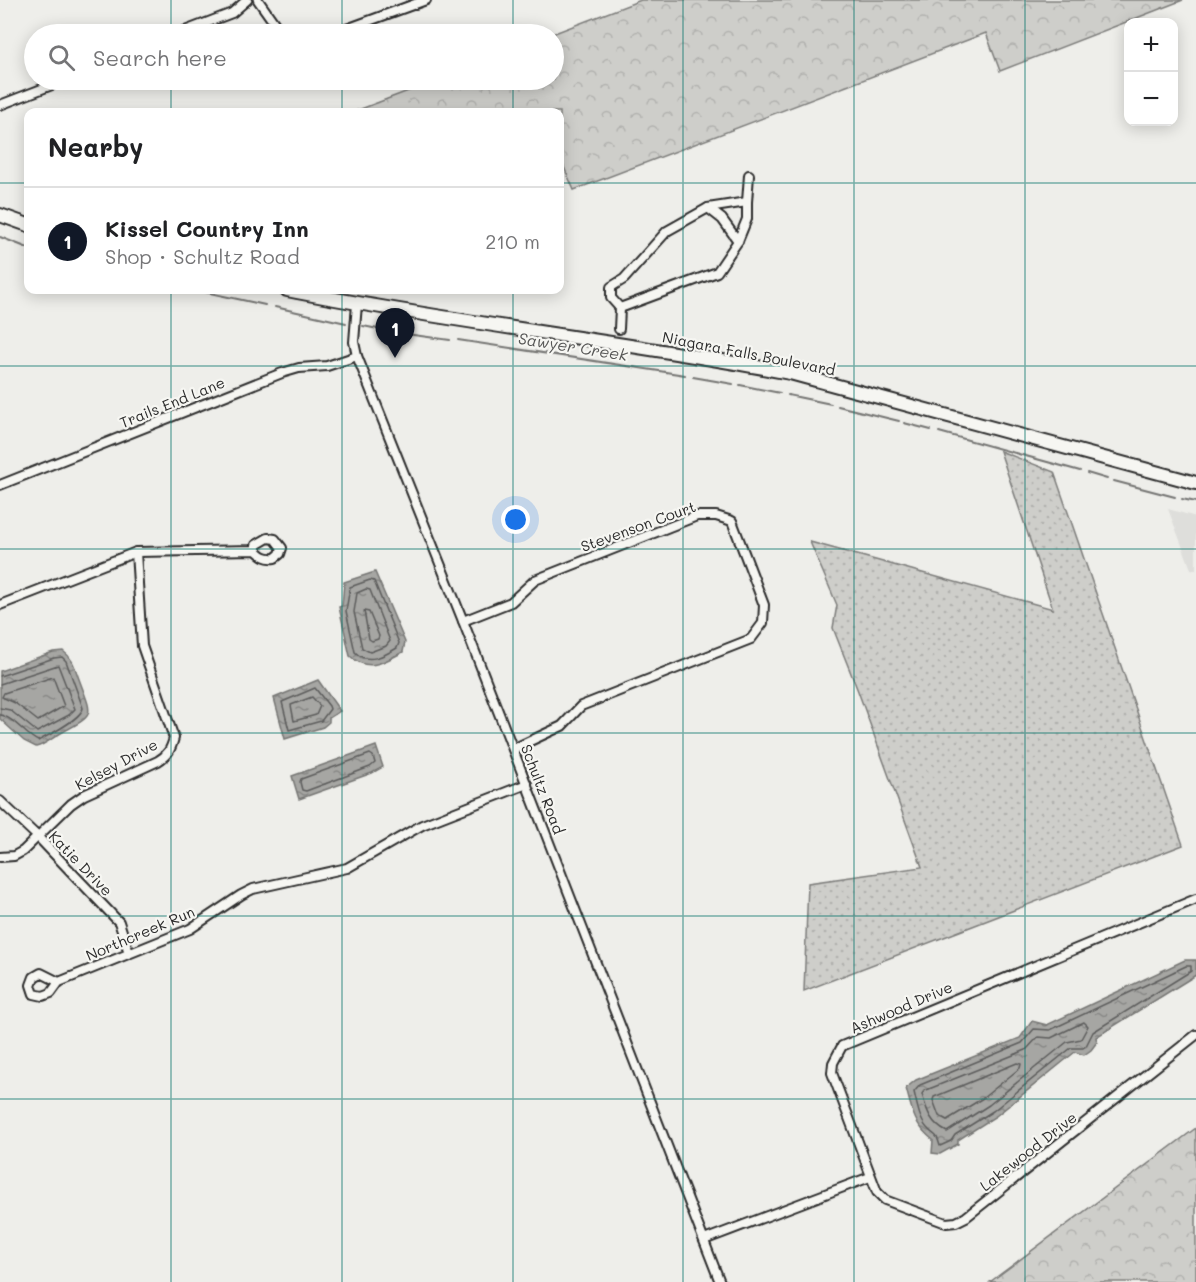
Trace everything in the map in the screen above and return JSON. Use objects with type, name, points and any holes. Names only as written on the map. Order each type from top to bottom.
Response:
[{"type":"main road","points":[[0,214],[24,223]]},
{"type":"main road","name":"Niagara Falls Boulevard","points":[[307,294],[357,304],[722,360],[790,373],[1196,483]]},
{"type":"street","points":[[203,24],[232,13],[247,0]]},
{"type":"street","points":[[258,0],[275,24]]},
{"type":"street","points":[[360,24],[426,0]]},
{"type":"street","points":[[0,105],[38,90]]},
{"type":"street","points":[[620,308],[717,272],[738,241],[747,219],[749,175]]},
{"type":"street","points":[[619,329],[620,308],[611,298],[611,287],[624,279],[667,231],[708,208],[747,202]]},
{"type":"street","points":[[708,208],[722,219],[738,241]]},
{"type":"street","name":"Schultz Road","points":[[357,304],[354,342],[357,356],[463,621],[720,1282]]},
{"type":"street","name":"Trails End Lane","points":[[0,485],[282,373],[299,368],[327,366],[357,356]]},
{"type":"street","name":"Stevenson Court","points":[[463,621],[511,602],[535,580],[552,572],[697,516],[716,516],[732,520],[764,605],[763,623],[751,639],[581,706],[562,726],[513,749]]},
{"type":"street","points":[[0,605],[136,552],[256,550]]},
{"type":"street","name":"Kelsey Drive","points":[[0,857],[14,856],[23,850],[71,804],[84,795],[158,761],[167,756],[171,748],[174,738],[142,646],[136,552]]},
{"type":"street","name":"Northcreek Run","points":[[59,982],[190,929],[241,895],[254,889],[347,868],[422,825],[526,784]]},
{"type":"street","name":"Katie Drive","points":[[0,801],[38,837],[119,922],[129,953]]},
{"type":"street","name":"Ashwood Drive","points":[[870,1177],[832,1073],[832,1063],[842,1046],[1196,900]]},
{"type":"street","name":"Lakewood Drive","points":[[870,1177],[877,1192],[885,1200],[946,1223],[956,1222],[1196,1035]]},
{"type":"street","points":[[704,1240],[870,1177]]},
{"type":"shaded area","points":[[1168,509],[1196,517],[1196,570],[1191,569]]},
{"type":"green space","points":[[641,0],[1183,0],[1137,18],[1124,18],[1124,23],[1000,71],[986,33],[574,190],[564,167],[564,108],[364,108],[411,90],[564,90],[564,29]]},
{"type":"green space","points":[[1000,451],[1054,472],[1183,845],[804,991],[808,883],[922,867],[833,628],[837,605],[810,542],[1053,609]]},
{"type":"green space","points":[[1196,1128],[1196,1282],[990,1282]]},
{"type":"water","points":[[375,572],[405,642],[403,652],[383,662],[370,665],[363,664],[350,656],[339,607],[342,606],[344,582]]},
{"type":"water","points":[[63,651],[75,667],[89,708],[88,713],[81,722],[36,747],[24,741],[0,719],[0,671],[53,652]]},
{"type":"water","points":[[318,680],[340,711],[329,718],[329,722],[323,727],[285,739],[274,698]]},
{"type":"water","points":[[376,746],[383,767],[299,799],[292,776]]},
{"type":"water","points":[[1185,960],[1196,960],[1196,975],[1096,1037],[1097,1042],[1091,1050],[1084,1055],[1075,1052],[996,1116],[958,1140],[958,1144],[940,1154],[932,1153],[933,1140],[918,1123],[906,1088],[916,1080],[1020,1038],[1032,1021],[1047,1025]]},
{"type":"waterway","name":"Sawyer Creek","points":[[0,237],[24,246]]},
{"type":"waterway","name":"Sawyer Creek","points":[[214,294],[265,305]]},
{"type":"waterway","name":"Sawyer Creek","points":[[275,307],[346,323]]},
{"type":"waterway","name":"Sawyer Creek","points":[[363,326],[398,333]]},
{"type":"waterway","name":"Sawyer Creek","points":[[406,334],[450,340]]},
{"type":"waterway","name":"Sawyer Creek","points":[[458,340],[685,375]]},
{"type":"waterway","name":"Sawyer Creek","points":[[693,377],[733,384]]},
{"type":"waterway","name":"Sawyer Creek","points":[[740,385],[780,393]]},
{"type":"waterway","name":"Sawyer Creek","points":[[788,395],[831,404]]},
{"type":"waterway","name":"Sawyer Creek","points":[[838,406],[899,421]]},
{"type":"waterway","name":"Sawyer Creek","points":[[904,423],[931,430]]},
{"type":"waterway","name":"Sawyer Creek","points":[[939,432],[1080,471]]},
{"type":"waterway","name":"Sawyer Creek","points":[[1087,473],[1107,479]]},
{"type":"waterway","name":"Sawyer Creek","points":[[1114,481],[1175,497]]},
{"type":"waterway","name":"Sawyer Creek","points":[[1182,499],[1196,502]]},
{"type":"place","name":"Kissel Country Inn","points":[[395,358]]}]
